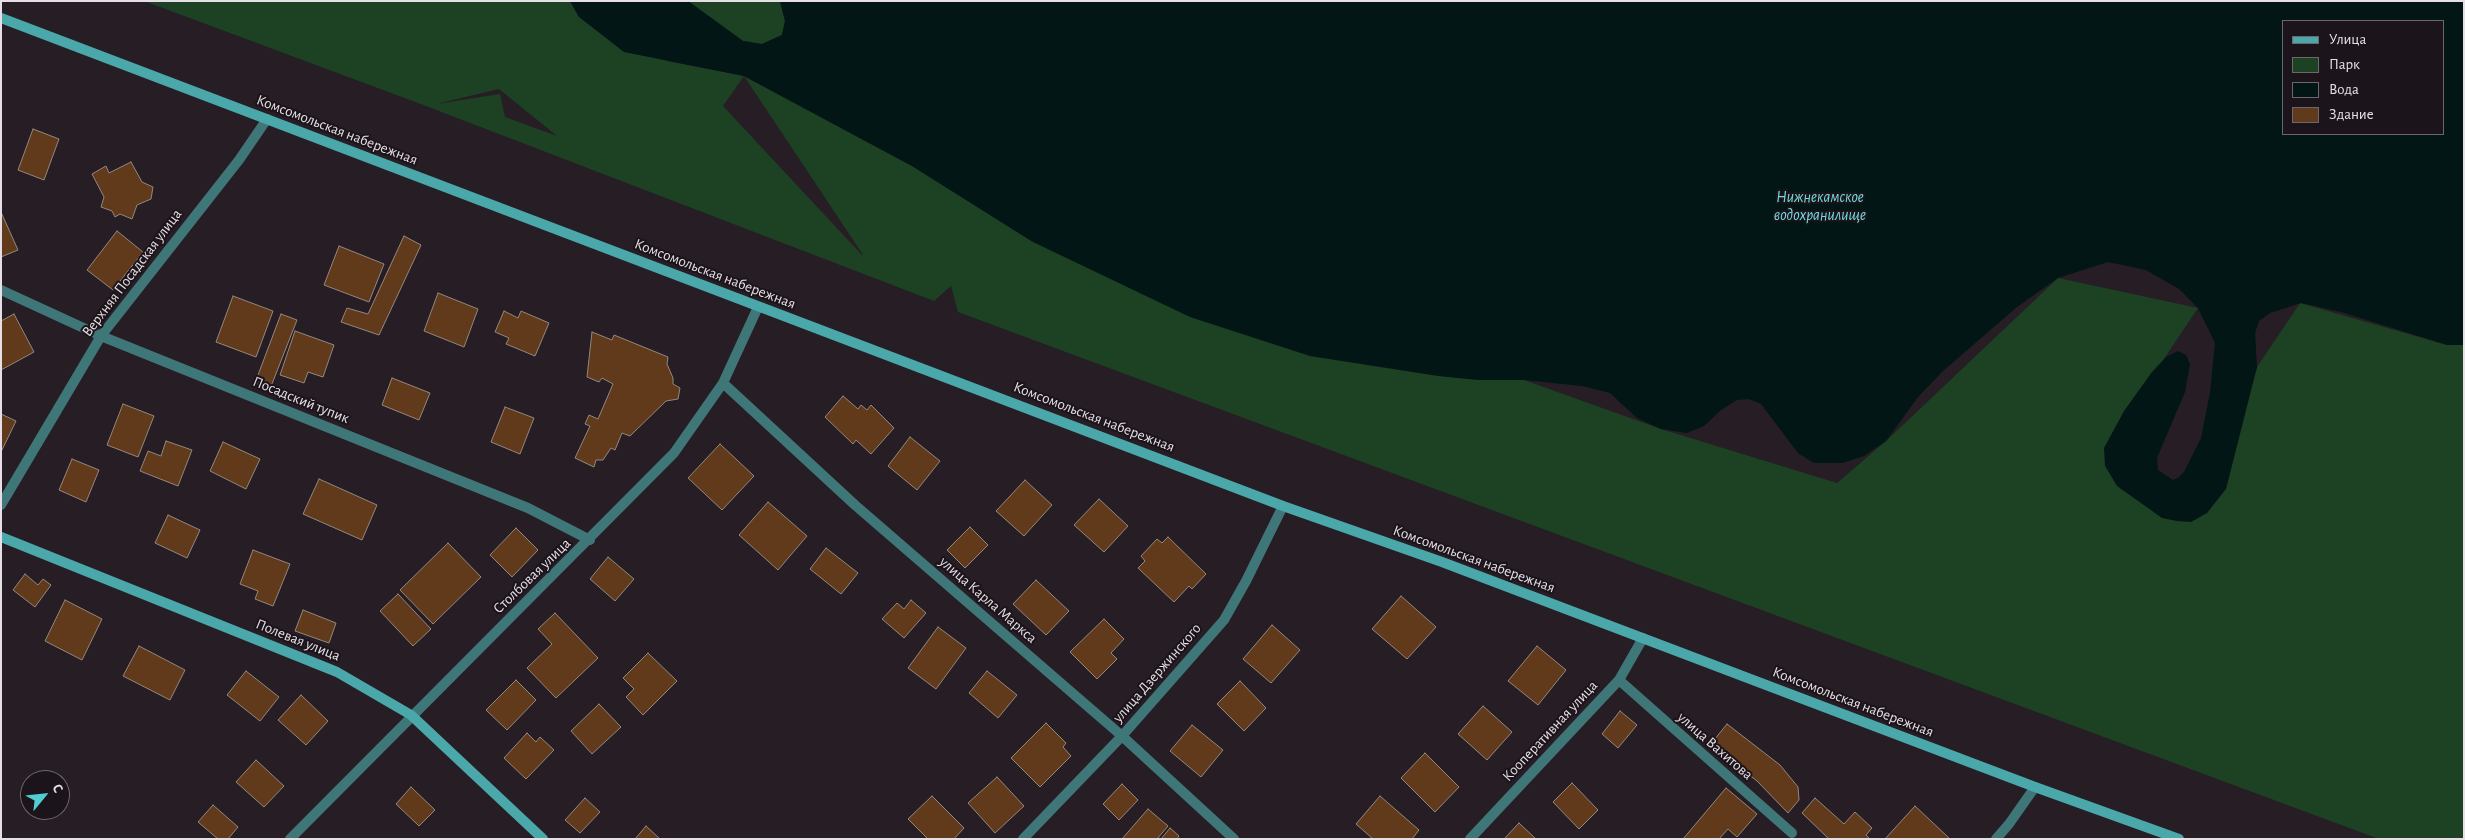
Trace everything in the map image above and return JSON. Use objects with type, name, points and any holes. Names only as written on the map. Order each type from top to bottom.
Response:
[{"type":"street","name":"Комсомольская набережная","points":[[1,18],[1283,506],[1442,562],[2035,787],[2179,839]]},
{"type":"street","name":"Верхняя Посадская улица","points":[[1,504],[101,336],[239,160],[267,119]]},
{"type":"street","name":"Посадский тупик","points":[[1,290],[101,336],[528,508],[590,540]]},
{"type":"street","name":"Столбовая улица","points":[[290,839],[411,715],[590,540],[674,453],[723,383],[758,307]]},
{"type":"street","name":"улица Карла Маркса","points":[[723,383],[855,505],[1122,736],[1234,839]]},
{"type":"street","name":"улица Дзержинского","points":[[1023,839],[1122,736],[1224,620],[1246,581],[1283,506]]},
{"type":"street","name":"Полевая улица","points":[[1,537],[337,672],[411,715],[543,839]]},
{"type":"street","name":"Кооперативная улица","points":[[1470,839],[1619,680],[1643,638]]},
{"type":"street","name":"улица Вахитова","points":[[1619,680],[1792,833]]},
{"type":"street","points":[[1996,839],[2035,787]]},
{"type":"green space","points":[[144,1],[570,1],[579,17],[667,61],[744,76],[912,166],[1033,242],[1524,380],[1661,429],[1837,483],[1886,441],[2058,278],[2198,308],[2104,448],[2207,513],[2257,367],[2300,303],[2447,345],[2464,345],[2464,839],[2379,839],[958,312],[951,286],[934,301],[426,106]],"holes":[[[744,76],[863,255],[723,106]],[[499,89],[557,136],[505,117],[500,94],[436,104]]]},
{"type":"green space","points":[[688,1],[780,1],[785,21],[782,35],[762,44],[743,41]]},
{"type":"water","name":"Нижнекамское водохранилище","points":[[570,1],[688,1],[743,41],[762,44],[782,35],[785,21],[780,1],[2464,1],[2464,345],[2447,345],[2341,312],[2301,303],[2270,313],[2259,321],[2255,333],[2257,367],[2226,489],[2207,513],[2191,522],[2177,521],[2162,518],[2117,486],[2105,466],[2104,448],[2124,411],[2152,372],[2166,357],[2178,351],[2186,355],[2190,364],[2185,392],[2157,458],[2158,470],[2173,480],[2178,478],[2184,472],[2201,438],[2210,393],[2215,343],[2198,308],[2179,289],[2146,270],[2108,262],[2058,278],[2017,307],[1943,371],[1918,397],[1886,441],[1864,456],[1843,463],[1814,463],[1798,453],[1761,404],[1749,399],[1737,400],[1721,410],[1704,426],[1687,433],[1661,429],[1637,418],[1610,393],[1582,386],[1524,380],[1478,380],[1438,376],[1310,356],[1190,317],[1033,242],[912,166],[744,76],[624,52],[579,17]]},
{"type":"building","points":[[33,129],[59,139],[44,180],[18,170]]},
{"type":"building","points":[[131,162],[142,182],[153,187],[151,199],[137,205],[132,219],[120,214],[115,217],[112,211],[101,207],[104,197],[92,174],[106,166],[109,173]]},
{"type":"building","points":[[1,212],[18,250],[1,257]]},
{"type":"building","points":[[117,231],[143,252],[113,290],[87,270]]},
{"type":"building","points":[[404,236],[421,245],[379,335],[341,322],[347,308],[368,314]]},
{"type":"building","points":[[339,246],[384,264],[369,302],[324,285]]},
{"type":"building","points":[[438,293],[478,309],[464,347],[424,331]]},
{"type":"building","points":[[233,296],[273,311],[256,357],[216,342]]},
{"type":"building","points":[[504,311],[518,318],[521,311],[549,323],[535,356],[506,344],[509,338],[495,332]]},
{"type":"building","points":[[14,314],[34,352],[1,370],[1,321]]},
{"type":"building","points":[[281,314],[297,320],[270,389],[255,383]]},
{"type":"building","points":[[295,331],[334,345],[323,377],[308,372],[304,383],[280,375]]},
{"type":"building","points":[[592,332],[612,340],[614,335],[668,357],[667,364],[673,378],[673,384],[680,388],[678,399],[666,401],[630,436],[622,433],[615,450],[611,448],[603,460],[596,460],[594,467],[575,458],[590,426],[585,424],[589,415],[598,419],[613,384],[602,378],[599,382],[587,377]]},
{"type":"building","points":[[392,378],[430,393],[419,420],[382,405]]},
{"type":"building","points":[[843,396],[858,409],[861,405],[867,410],[871,405],[894,428],[871,454],[856,440],[853,444],[825,417]]},
{"type":"building","points":[[123,404],[154,416],[138,457],[107,445]]},
{"type":"building","points":[[505,407],[534,418],[520,454],[491,442]]},
{"type":"building","points":[[1,414],[16,421],[1,452]]},
{"type":"building","points":[[910,437],[940,461],[917,490],[888,466]]},
{"type":"building","points":[[166,441],[192,450],[178,486],[140,471],[148,451],[161,456]]},
{"type":"building","points":[[223,442],[260,459],[246,489],[210,471]]},
{"type":"building","points":[[720,444],[754,476],[722,510],[688,478]]},
{"type":"building","points":[[72,459],[99,470],[86,502],[59,490]]},
{"type":"building","points":[[319,479],[377,505],[362,540],[303,514]]},
{"type":"building","points":[[1025,480],[1052,505],[1024,536],[996,511]]},
{"type":"building","points":[[1099,499],[1128,526],[1104,552],[1074,525]]},
{"type":"building","points":[[768,502],[807,536],[778,570],[739,535]]},
{"type":"building","points":[[168,515],[200,530],[187,558],[155,543]]},
{"type":"building","points":[[970,527],[988,545],[965,568],[947,550]]},
{"type":"building","points":[[516,528],[538,550],[512,577],[490,555]]},
{"type":"building","points":[[1168,537],[1206,574],[1192,589],[1189,586],[1174,602],[1138,568],[1145,561],[1141,556],[1157,539],[1162,543]]},
{"type":"building","points":[[448,543],[481,577],[433,624],[400,590]]},
{"type":"building","points":[[826,548],[858,573],[841,594],[810,569]]},
{"type":"building","points":[[253,550],[290,564],[273,606],[255,599],[258,591],[240,584]]},
{"type":"building","points":[[608,557],[634,579],[615,601],[590,579]]},
{"type":"building","points":[[25,574],[38,585],[43,579],[51,585],[35,607],[13,590]]},
{"type":"building","points":[[1036,580],[1069,611],[1046,635],[1013,604]]},
{"type":"building","points":[[398,594],[431,629],[413,646],[380,611]]},
{"type":"building","points":[[1401,596],[1436,627],[1407,659],[1372,629]]},
{"type":"building","points":[[65,600],[102,619],[82,660],[45,641]]},
{"type":"building","points":[[911,600],[926,613],[904,638],[882,619],[897,603],[904,609]]},
{"type":"building","points":[[303,610],[336,623],[329,643],[295,631]]},
{"type":"building","points":[[555,613],[598,658],[556,698],[527,668],[552,644],[538,629]]},
{"type":"building","points":[[1104,619],[1124,639],[1111,653],[1117,659],[1097,679],[1070,652]]},
{"type":"building","points":[[1272,625],[1300,650],[1271,683],[1243,659]]},
{"type":"building","points":[[938,627],[966,648],[936,689],[908,668]]},
{"type":"building","points":[[139,646],[185,670],[170,700],[123,676]]},
{"type":"building","points":[[1537,646],[1566,670],[1538,705],[1508,681]]},
{"type":"building","points":[[648,653],[677,681],[643,715],[626,697],[634,689],[623,678]]},
{"type":"building","points":[[246,671],[279,697],[260,721],[227,695]]},
{"type":"building","points":[[987,671],[1017,695],[998,718],[969,693]]},
{"type":"building","points":[[516,680],[536,700],[507,730],[486,710]]},
{"type":"building","points":[[1240,681],[1266,708],[1244,731],[1217,704]]},
{"type":"building","points":[[301,695],[328,721],[306,745],[278,720]]},
{"type":"building","points":[[599,704],[621,727],[592,754],[571,731]]},
{"type":"building","points":[[1483,706],[1512,732],[1487,760],[1458,734]]},
{"type":"building","points":[[1620,711],[1637,725],[1618,748],[1602,734]]},
{"type":"building","points":[[1046,723],[1066,743],[1063,747],[1071,756],[1040,787],[1011,758]]},
{"type":"building","points":[[1727,724],[1780,765],[1798,787],[1799,800],[1788,813],[1757,781],[1710,745]]},
{"type":"building","points":[[1192,725],[1223,750],[1201,777],[1170,751]]},
{"type":"building","points":[[527,733],[536,742],[540,737],[554,750],[526,779],[504,758]]},
{"type":"building","points":[[1425,753],[1459,787],[1435,812],[1401,778]]},
{"type":"building","points":[[256,760],[284,786],[264,807],[236,782]]},
{"type":"building","points":[[997,777],[1024,806],[995,833],[968,803]]},
{"type":"building","points":[[1572,783],[1598,810],[1579,829],[1553,802]]},
{"type":"building","points":[[1122,784],[1138,800],[1119,820],[1103,804]]},
{"type":"building","points":[[411,787],[435,810],[419,826],[396,804]]},
{"type":"building","points":[[1726,788],[1757,814],[1737,837],[1728,829],[1719,839],[1683,839]]},
{"type":"building","points":[[932,796],[964,828],[954,839],[928,839],[908,819]]},
{"type":"building","points":[[1380,796],[1419,830],[1412,839],[1373,839],[1356,824]]},
{"type":"building","points":[[585,798],[600,812],[580,833],[565,820]]},
{"type":"building","points":[[1815,798],[1844,824],[1855,812],[1872,828],[1866,835],[1870,839],[1829,839],[1802,813]]},
{"type":"building","points":[[213,805],[238,827],[228,839],[218,839],[198,822]]},
{"type":"building","points":[[1915,806],[1949,838],[1885,839]]},
{"type":"building","points":[[1148,809],[1168,826],[1157,839],[1122,839]]},
{"type":"building","points":[[1519,823],[1536,839],[1504,839]]},
{"type":"building","points":[[646,826],[660,839],[635,839]]},
{"type":"building","points":[[1170,828],[1179,836],[1177,839],[1161,839]]}]
